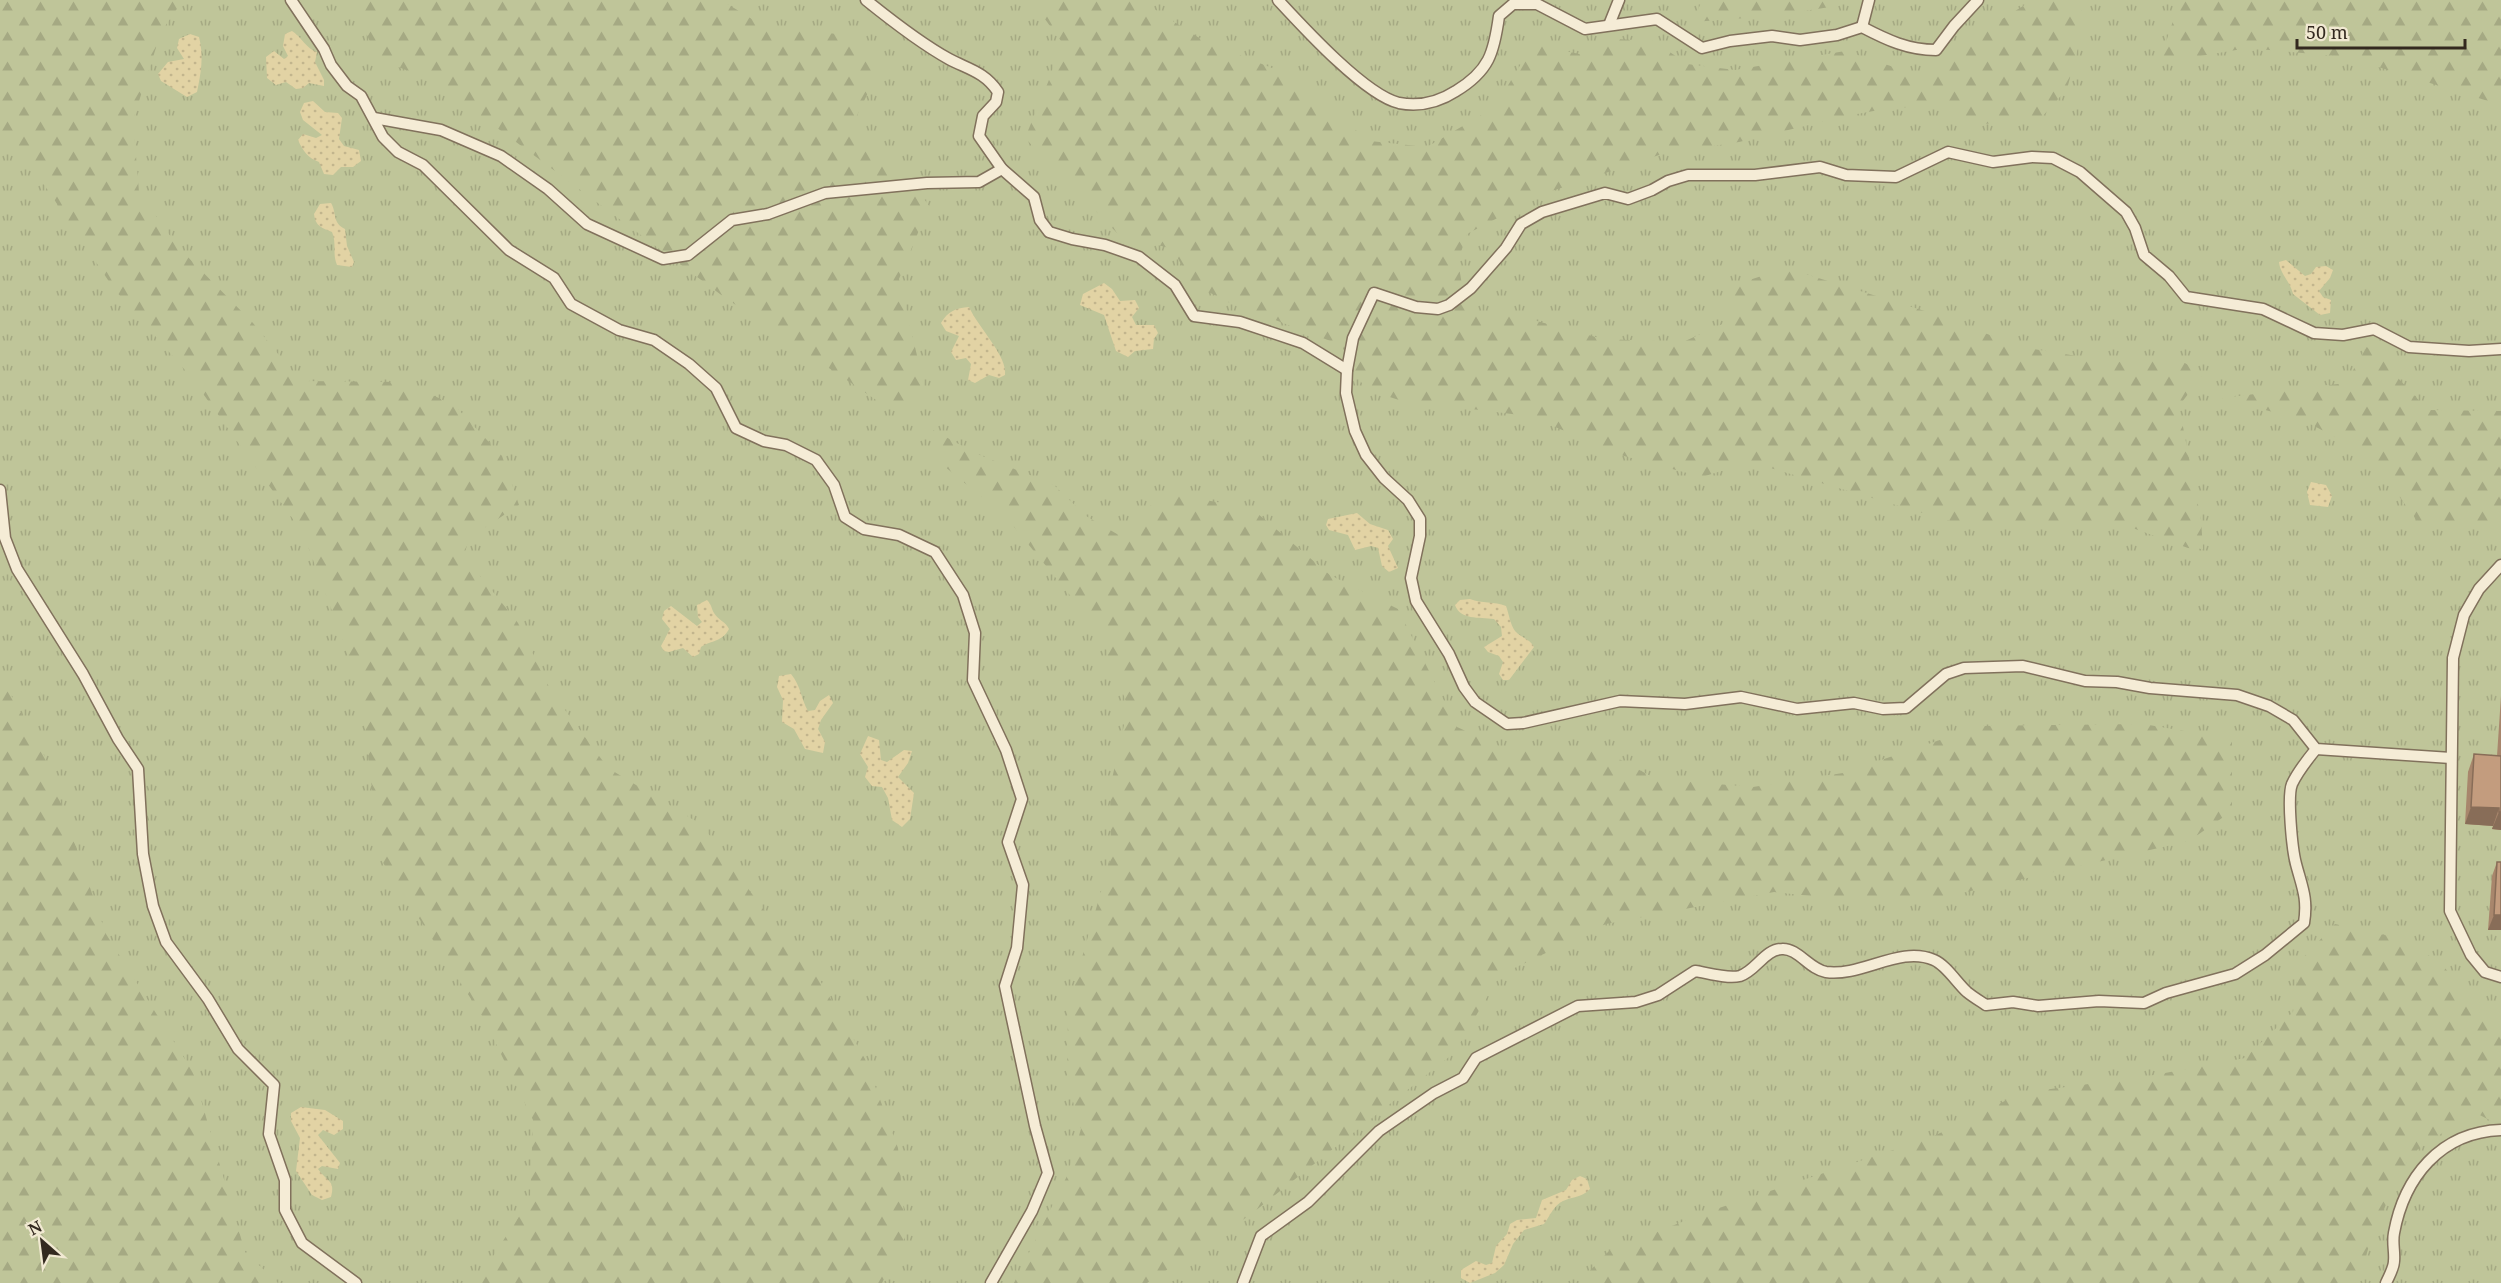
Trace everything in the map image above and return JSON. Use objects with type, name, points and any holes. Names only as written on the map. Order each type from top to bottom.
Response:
[{"type":"lane","points":[[291,0],[324,49],[331,65],[347,86],[362,96],[383,136],[398,152],[423,165],[509,250],[554,278],[571,304],[619,330],[654,340],[689,364],[716,388],[736,428],[764,441],[786,445],[816,460],[834,485],[845,517],[864,529],[899,535],[935,552],[963,595],[975,633],[973,680],[1006,750],[1022,799],[1008,842],[1023,885],[1017,948],[1005,986],[1033,1116],[1048,1173],[1032,1211],[991,1283]]},
{"type":"lane","points":[[866,0],[941,54],[976,70],[992,82],[998,92],[996,102],[983,116],[979,136],[1002,168],[1034,197],[1040,220],[1049,232],[1105,245],[1139,257],[1175,285],[1194,316],[1240,322],[1303,343],[1347,370]]},
{"type":"lane","points":[[1278,0],[1332,56],[1367,85],[1397,103],[1420,105],[1445,99],[1468,84],[1487,65],[1496,41],[1498,16],[1513,4],[1537,4],[1586,29],[1657,19],[1702,48],[1730,41],[1772,36],[1800,40],[1819,38],[1862,27],[1891,43],[1920,50],[1936,50],[1978,0]]},
{"type":"lane","points":[[1609,25],[1619,0]]},
{"type":"lane","points":[[1862,27],[1869,0]]},
{"type":"lane","points":[[374,118],[441,130],[501,156],[548,189],[587,224],[663,259],[688,255],[732,220],[768,214],[825,193],[927,183],[979,182],[1002,168]]},
{"type":"lane","points":[[2451,758],[2316,749],[2293,720],[2269,705],[2237,695],[2150,688],[2117,682],[2085,681],[2023,666],[1964,668],[1946,674],[1906,708],[1883,709],[1854,704],[1797,709],[1741,697],[1684,704],[1652,705],[1620,701],[1522,723],[1507,724],[1475,702],[1416,601],[1411,578],[1420,536],[1420,519],[1408,500],[1384,478],[1366,455],[1355,431],[1346,393],[1347,370],[1353,338],[1374,293],[1416,307],[1438,309],[1449,305],[1471,288],[1506,248],[1521,224],[1542,212],[1605,193],[1628,199],[1668,181],[1688,176],[1755,175],[1820,167],[1846,175],[1896,177],[1948,152],[1993,162],[2032,157],[2053,158],[2080,172],[2126,212],[2135,228],[2144,255],[2169,276],[2186,297],[2263,309],[2314,333],[2343,335],[2373,329],[2409,347],[2469,351],[2501,349]]},
{"type":"lane","points":[[0,490],[5,538],[17,569],[83,674],[118,739],[138,769],[143,854],[153,906],[166,942],[208,999],[238,1049],[274,1085],[268,1134],[285,1180],[285,1210],[302,1243],[356,1283]]},
{"type":"lane","points":[[2501,565],[2479,589],[2464,615],[2453,658],[2450,911],[2471,955],[2486,972],[2501,977]]},
{"type":"lane","points":[[1244,1283],[1261,1236],[1308,1202],[1379,1131],[1434,1093],[1463,1078],[1476,1058],[1578,1006],[1636,1002],[1658,995],[1695,971],[1738,976],[1752,971],[1769,953],[1780,948],[1792,950],[1803,961],[1824,972],[1862,968],[1897,958],[1922,956],[1937,961],[1970,995],[1986,1005],[2013,1002],[2038,1006],[2098,1002],[2144,1003],[2166,993],[2235,974],[2265,956],[2304,923],[2307,903],[2292,845],[2291,787],[2299,770],[2316,749]]},
{"type":"lane","points":[[2386,1283],[2394,1263],[2393,1236],[2403,1196],[2425,1162],[2460,1140],[2501,1130]]},
{"type":"green space","points":[[0,0],[2501,0],[2501,1283],[115,1283],[0,1142]]},
{"type":"green space","points":[[0,0],[183,0],[161,32],[133,120],[139,192],[178,247],[253,323],[300,381],[406,382],[455,406],[502,456],[519,505],[469,538],[464,556],[518,623],[551,691],[608,768],[702,825],[760,905],[818,977],[865,1059],[898,1148],[906,1235],[882,1283],[476,1283],[530,1199],[533,1120],[484,1019],[380,858],[360,686],[303,533],[191,377],[114,289],[17,144],[0,133]]},
{"type":"green space","points":[[351,0],[721,0],[765,27],[848,35],[882,64],[848,134],[904,170],[929,206],[899,279],[927,398],[888,408],[724,297],[434,81],[378,59]]},
{"type":"green space","points":[[1031,0],[1140,0],[1204,41],[1277,70],[1370,141],[1427,147],[1495,107],[1533,44],[1584,55],[1616,39],[1654,41],[1687,64],[1735,70],[1845,51],[1915,74],[1943,69],[1986,29],[2028,3],[2063,0],[2087,14],[2067,89],[2041,118],[1984,124],[1941,106],[1890,108],[1846,116],[1739,142],[1662,154],[1543,194],[1467,234],[1458,261],[1466,309],[1522,317],[1603,339],[1683,342],[1729,321],[1731,286],[1786,268],[1928,312],[2022,347],[2114,362],[2177,359],[2204,373],[2179,406],[2201,520],[2203,549],[2188,548],[2116,522],[1950,521],[1750,462],[1702,477],[1624,456],[1529,416],[1399,400],[1365,389],[1341,345],[1228,302],[1191,283],[1173,249],[1119,235],[1025,138],[1051,75],[1061,41]]},
{"type":"green space","points":[[1702,0],[1837,0],[1830,7],[1772,16],[1693,22]]},
{"type":"green space","points":[[2180,0],[2501,0],[2501,105],[2346,57],[2248,48],[2159,63]]},
{"type":"green space","points":[[2366,347],[2391,354],[2397,377],[2428,410],[2501,411],[2501,521],[2419,523],[2368,455],[2305,421],[2222,398],[2346,383]]},
{"type":"green space","points":[[933,430],[975,453],[1054,485],[1086,516],[1129,541],[1159,492],[1251,508],[1330,575],[1398,609],[1457,727],[1505,749],[1595,746],[1656,779],[1753,787],[1843,773],[1981,726],[2143,724],[2232,739],[2232,811],[2189,841],[1940,898],[1867,902],[1774,892],[1606,924],[1500,975],[1454,1053],[1250,1215],[1147,1283],[1014,1283],[1067,1176],[1081,1129],[1067,1081],[1068,1006],[1111,857],[1110,788],[1128,707],[1100,632],[1006,517],[938,461]]},
{"type":"green space","points":[[0,675],[45,757],[106,934],[193,1072],[245,1252],[278,1283],[0,1283]]},
{"type":"green space","points":[[2335,924],[2389,936],[2438,960],[2492,1023],[2501,1027],[2501,1126],[2474,1112],[2411,1154],[2374,1229],[2358,1283],[1578,1283],[1609,1251],[1707,1212],[1932,1137],[2021,1093],[2149,1076],[2245,1058],[2293,1012],[2299,962]]},
{"type":"sand","points":[[292,31],[317,52],[315,62],[324,80],[324,86],[309,83],[303,88],[296,89],[286,82],[276,85],[267,78],[266,57],[274,51],[284,59],[288,56],[283,46],[285,34]]},
{"type":"sand","points":[[190,34],[199,37],[201,64],[197,92],[187,97],[161,81],[158,74],[168,62],[184,59],[177,48],[179,39]]},
{"type":"sand","points":[[313,101],[325,112],[338,113],[342,118],[339,139],[344,146],[359,150],[361,161],[353,167],[341,167],[333,175],[324,174],[319,162],[302,148],[298,140],[303,134],[316,138],[322,135],[303,120],[300,112],[304,103]]},
{"type":"sand","points":[[331,203],[336,221],[345,229],[347,246],[354,262],[352,267],[337,265],[332,232],[320,226],[315,218],[314,214],[320,204]]},
{"type":"sand","points":[[2286,260],[2305,276],[2311,274],[2316,267],[2326,266],[2333,270],[2330,278],[2319,291],[2323,297],[2331,300],[2330,313],[2320,315],[2293,294],[2279,262]]},
{"type":"sand","points":[[1104,283],[1112,289],[1120,301],[1135,300],[1139,308],[1132,317],[1136,325],[1154,325],[1158,333],[1154,339],[1153,349],[1135,351],[1128,357],[1116,351],[1104,315],[1080,305],[1083,294]]},
{"type":"sand","points":[[969,307],[1002,360],[1005,375],[999,378],[989,375],[975,383],[968,380],[971,364],[966,358],[956,360],[951,352],[959,336],[946,331],[941,323],[953,311]]},
{"type":"sand","points":[[2311,482],[2326,485],[2332,496],[2328,507],[2310,505],[2307,492]]},
{"type":"sand","points":[[1357,513],[1370,524],[1388,530],[1393,539],[1388,546],[1398,568],[1389,572],[1382,566],[1378,548],[1371,546],[1355,550],[1348,535],[1329,530],[1326,525],[1328,519]]},
{"type":"sand","points":[[1470,599],[1506,606],[1515,631],[1534,647],[1509,680],[1503,680],[1499,674],[1503,662],[1499,656],[1488,652],[1484,647],[1502,636],[1501,627],[1494,619],[1476,618],[1457,610],[1455,605],[1460,600]]},
{"type":"sand","points":[[707,600],[716,615],[729,629],[726,633],[720,639],[701,647],[699,654],[693,657],[683,648],[664,651],[661,646],[670,629],[662,619],[664,611],[671,606],[697,626],[702,622],[698,617],[697,605]]},
{"type":"sand","points":[[791,674],[808,711],[815,710],[820,701],[829,695],[833,703],[821,720],[818,729],[825,742],[823,753],[805,749],[794,729],[782,722],[783,700],[777,687],[779,676]]},
{"type":"sand","points":[[868,736],[879,740],[881,760],[887,762],[904,750],[912,751],[908,763],[898,777],[914,793],[910,819],[902,827],[892,820],[888,798],[882,787],[872,786],[865,777],[868,767],[860,754]]},
{"type":"sand","points":[[301,1107],[325,1110],[343,1121],[343,1129],[334,1135],[323,1130],[318,1135],[340,1163],[338,1169],[322,1166],[318,1169],[332,1187],[331,1197],[322,1200],[312,1195],[296,1171],[300,1138],[291,1121],[291,1113]]},
{"type":"sand","points":[[1580,1176],[1587,1179],[1590,1189],[1560,1203],[1544,1224],[1524,1230],[1513,1244],[1504,1265],[1495,1273],[1470,1283],[1461,1278],[1461,1270],[1476,1261],[1486,1265],[1492,1263],[1496,1246],[1507,1234],[1510,1224],[1517,1220],[1536,1218],[1542,1200],[1566,1190],[1572,1180]]},
{"type":"building","points":[[2474,754],[2501,756],[2501,812],[2499,808],[2471,807]]},
{"type":"building","points":[[2497,862],[2501,862],[2501,915],[2494,915]]}]
